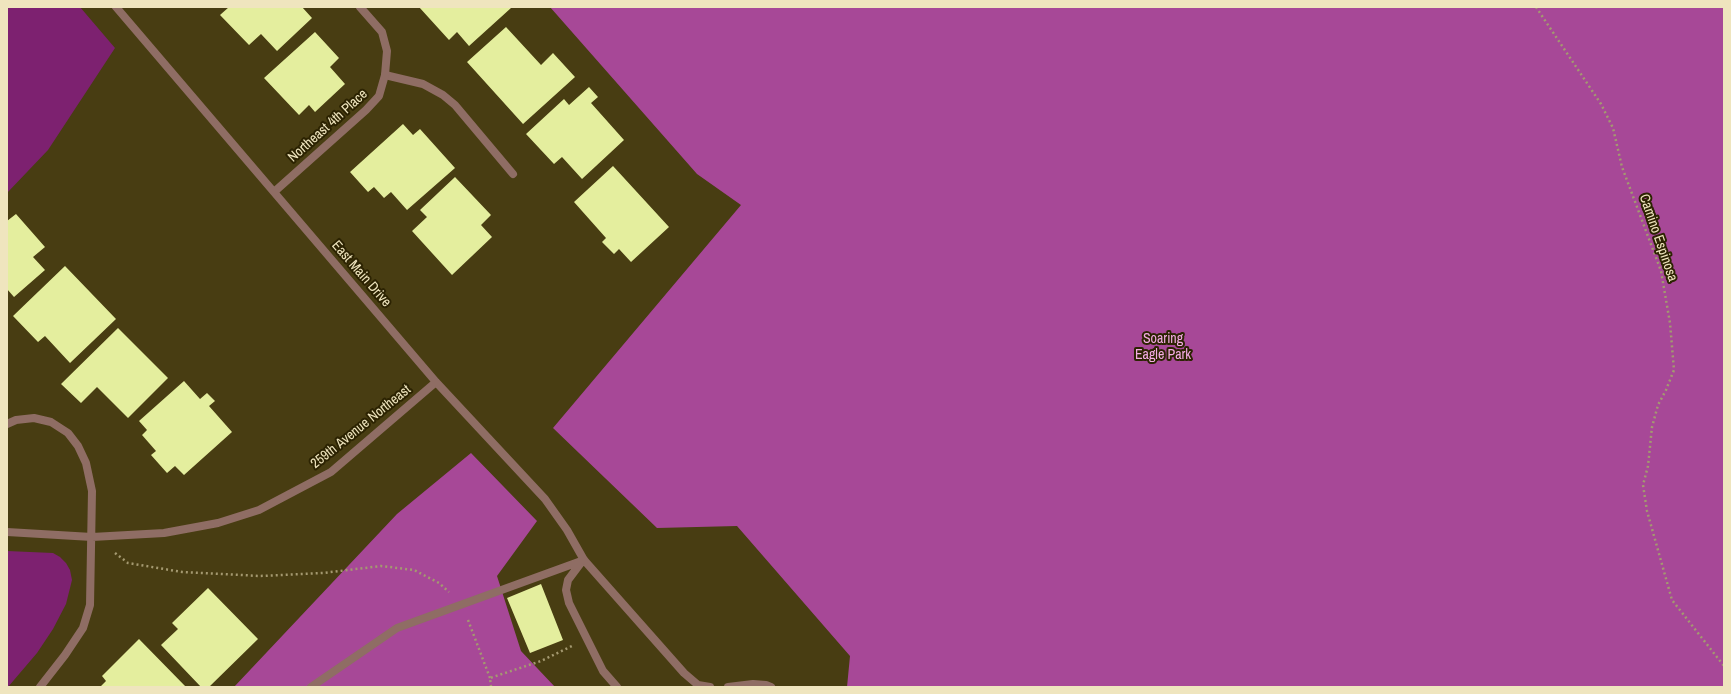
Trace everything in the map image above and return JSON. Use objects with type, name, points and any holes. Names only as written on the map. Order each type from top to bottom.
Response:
[{"type":"street","name":"East Main Drive","points":[[116,7],[436,382],[544,499],[566,530],[584,560],[684,673],[698,685],[710,687]]},
{"type":"street","name":"Northeast 4th Place","points":[[274,192],[366,110],[379,96],[385,75],[387,50],[382,32],[360,7]]},
{"type":"street","points":[[385,75],[423,84],[443,95],[454,105],[513,174]]},
{"type":"street","name":"259th Avenue Northeast","points":[[7,532],[92,537],[164,533],[218,523],[259,510],[331,472],[436,382]]},
{"type":"street","points":[[7,424],[16,420],[34,418],[51,422],[68,433],[78,446],[86,463],[92,491],[90,605],[83,628],[65,655],[40,687]]},
{"type":"street","points":[[310,687],[397,628],[584,560]]},
{"type":"street","points":[[584,560],[568,580],[566,590],[569,603],[603,671],[617,687]]},
{"type":"street","points":[[728,687],[753,684],[771,687]]},
{"type":"path","name":"Camino Espinosa","points":[[1536,7],[1601,104],[1613,128],[1622,167],[1661,271],[1670,323],[1674,370],[1658,405],[1652,426],[1648,466],[1643,484],[1647,511],[1672,600],[1724,666]]},
{"type":"path","points":[[92,537],[128,563],[182,572],[260,576],[323,573],[381,566],[414,570],[439,583],[461,604],[484,659],[490,678],[490,687]]},
{"type":"path","points":[[490,678],[541,661],[586,639]]},
{"type":"shaded area","points":[[7,7],[80,7],[115,48],[48,150],[7,193]]},
{"type":"shaded area","points":[[7,551],[53,553],[66,563],[70,570],[72,580],[66,604],[53,629],[37,653],[8,687]]},
{"type":"green space","name":"Soaring Eagle Park","points":[[550,7],[1724,7],[1724,687],[847,687],[850,656],[737,526],[657,528],[553,428],[741,205],[697,174]]},
{"type":"green space","points":[[471,453],[537,521],[497,576],[521,651],[555,687],[234,687],[397,514]]},
{"type":"building","points":[[229,7],[302,7],[312,18],[277,51],[261,34],[249,45],[220,15]]},
{"type":"building","points":[[419,7],[511,8],[469,46],[457,32],[449,40]]},
{"type":"building","points":[[506,27],[541,65],[553,53],[575,77],[523,124],[467,62]]},
{"type":"building","points":[[315,32],[339,58],[330,67],[345,84],[315,112],[309,105],[299,115],[264,78]]},
{"type":"building","points":[[589,87],[598,97],[591,103],[624,140],[582,179],[562,157],[554,164],[526,134],[564,99],[569,105]]},
{"type":"building","points":[[403,124],[413,135],[420,129],[455,168],[407,210],[391,192],[384,198],[374,187],[368,192],[350,172]]},
{"type":"building","points":[[613,166],[669,227],[631,262],[619,249],[614,254],[602,242],[606,238],[574,202]]},
{"type":"building","points":[[455,177],[491,215],[481,225],[492,237],[452,275],[412,231],[427,217],[420,210]]},
{"type":"building","points":[[16,214],[45,247],[33,257],[45,270],[14,297],[7,289],[7,221]]},
{"type":"building","points":[[65,266],[116,319],[70,363],[45,336],[38,342],[13,316]]},
{"type":"building","points":[[118,328],[168,378],[128,418],[97,387],[81,403],[61,384]]},
{"type":"building","points":[[184,381],[200,399],[207,393],[215,401],[209,406],[232,432],[184,475],[175,466],[167,473],[151,455],[156,451],[142,435],[147,430],[139,421]]},
{"type":"building","points":[[541,584],[563,640],[530,653],[507,598]]},
{"type":"building","points":[[208,588],[258,639],[209,687],[201,687],[161,645],[178,629],[172,623]]},
{"type":"building","points":[[139,639],[186,687],[100,687],[106,681],[102,676]]}]
